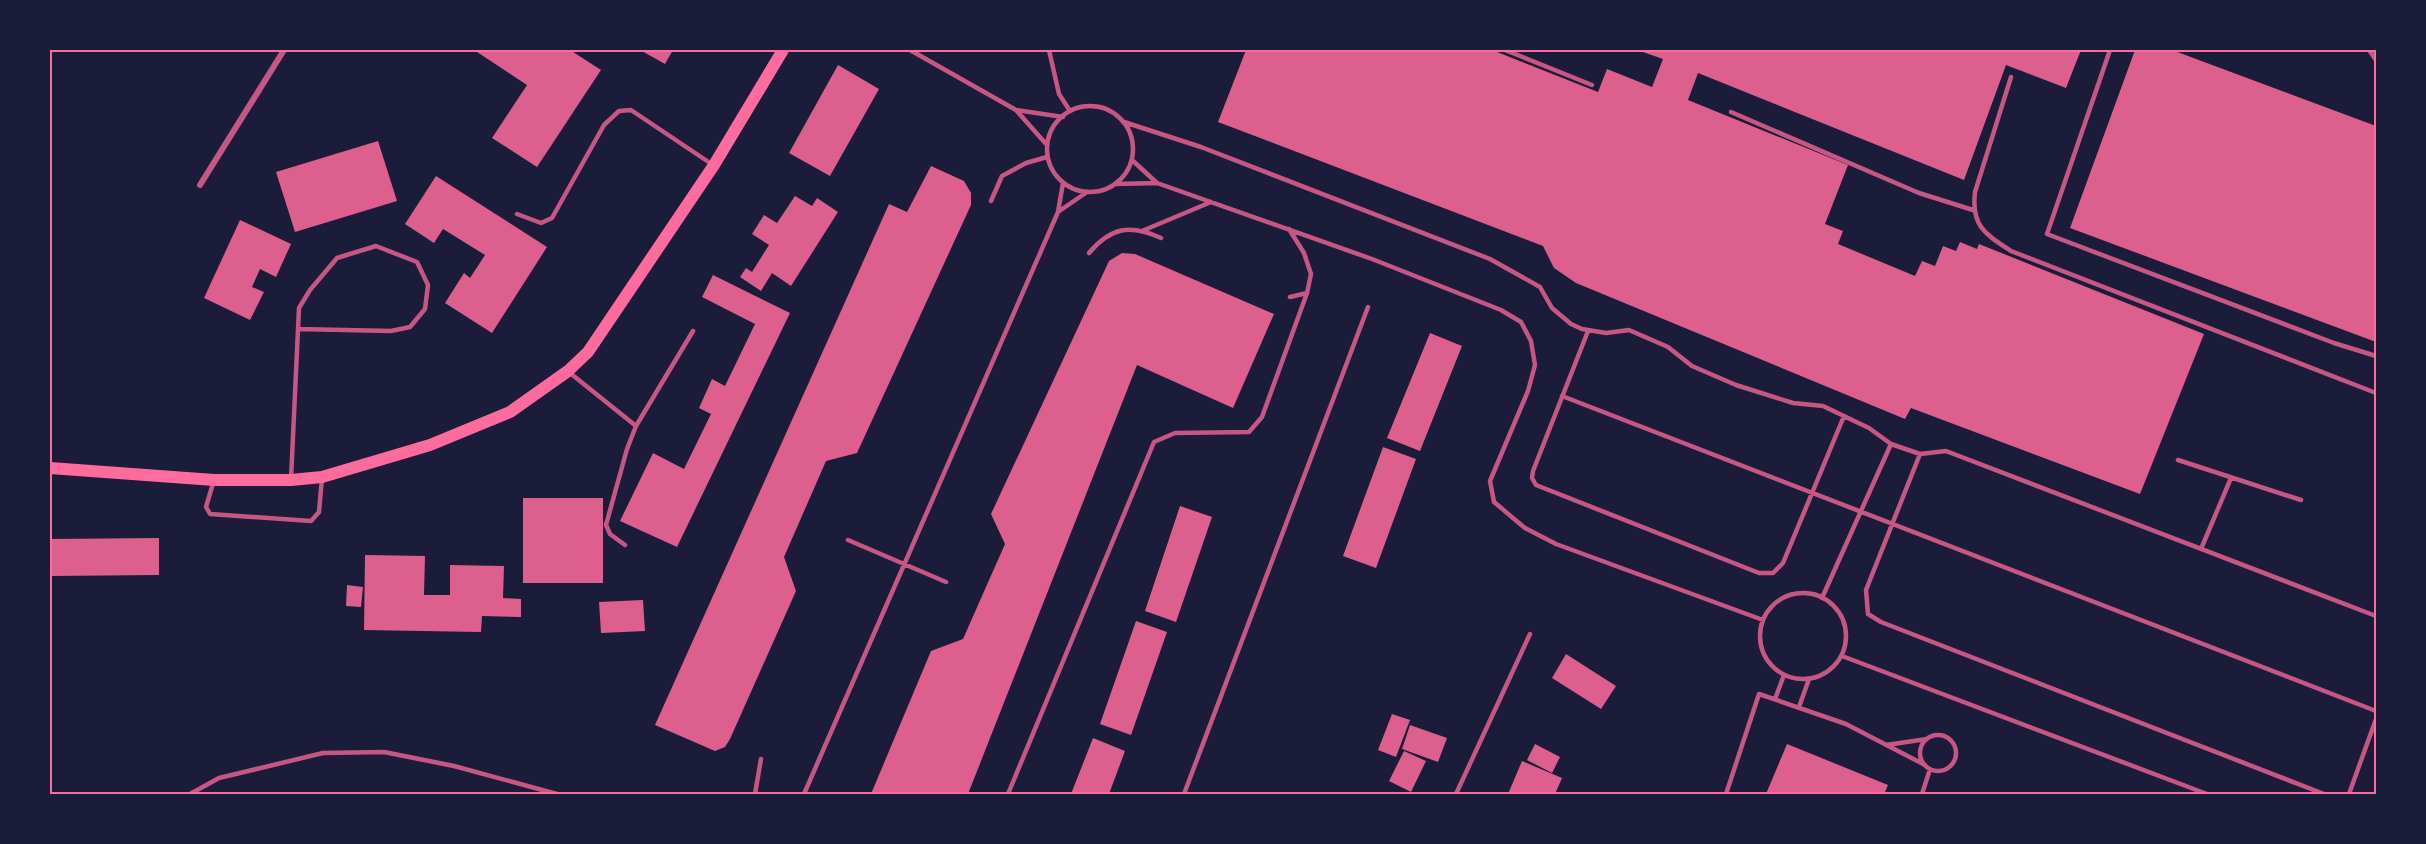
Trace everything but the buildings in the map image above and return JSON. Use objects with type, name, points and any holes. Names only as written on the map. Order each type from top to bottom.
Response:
[{"type":"main road","points":[[50,468],[214,480],[291,480],[322,477],[430,445],[510,412],[568,371],[588,352],[714,165],[783,50]]},
{"type":"street","points":[[200,185],[284,50]]},
{"type":"lane","points":[[910,50],[1016,110],[1047,145]]},
{"type":"lane","points":[[1049,50],[1059,94],[1070,111]]},
{"type":"lane","points":[[1505,50],[1592,85]]},
{"type":"lane","points":[[2110,50],[2047,234],[2334,343],[2376,356]]},
{"type":"lane","points":[[2369,50],[2376,60]]},
{"type":"lane","points":[[2011,77],[1975,192],[1973,210],[1979,225],[1991,238],[2011,251],[2376,393]]},
{"type":"lane","points":[[1087,192],[1063,183],[1054,174],[1047,157],[1050,133],[1062,117],[1081,107],[1108,111],[1124,122],[1202,147],[1490,259],[1540,287],[1545,298],[1561,317],[1588,331],[1606,333],[1629,330],[1668,347],[1692,366],[1736,385],[1793,403],[1823,406],[1869,428],[1891,444],[1920,454],[1946,451],[2376,616]]},
{"type":"lane","points":[[517,214],[541,223],[552,218],[604,125],[619,111],[631,110],[714,165]]},
{"type":"lane","points":[[1016,110],[1062,117]]},
{"type":"lane","points":[[1731,112],[1919,193],[1973,210]]},
{"type":"lane","points":[[1058,212],[1087,192],[1107,189],[1125,173],[1132,160],[1132,137],[1124,122]]},
{"type":"lane","points":[[991,201],[1002,176],[1026,163],[1047,157]]},
{"type":"lane","points":[[1132,160],[1157,183]]},
{"type":"lane","points":[[804,795],[1058,212],[1063,183]]},
{"type":"lane","points":[[1114,184],[1157,183],[1372,259],[1491,306],[1521,322],[1531,340],[1535,365],[1528,391],[1490,481],[1494,502],[1525,528],[1556,544],[1763,620]]},
{"type":"lane","points":[[1139,232],[1211,202]]},
{"type":"lane","points":[[1089,253],[1103,236],[1123,230],[1150,233],[1161,238]]},
{"type":"lane","points":[[1008,795],[1154,442],[1175,433],[1249,432],[1262,417],[1307,293],[1311,273],[1304,254],[1289,230]]},
{"type":"lane","points":[[291,480],[298,329],[299,308],[310,290],[337,258],[376,246],[417,262],[428,285],[424,309],[410,327],[391,332],[298,329]]},
{"type":"lane","points":[[1290,297],[1307,293]]},
{"type":"lane","points":[[1184,795],[1368,308]]},
{"type":"lane","points":[[624,545],[610,534],[606,525],[627,449],[636,426],[693,331]]},
{"type":"lane","points":[[1588,331],[1533,471],[1532,478],[1536,485],[1760,573],[1773,573],[1783,562],[1844,416]]},
{"type":"lane","points":[[568,371],[636,426]]},
{"type":"lane","points":[[1562,396],[2376,711]]},
{"type":"lane","points":[[1822,598],[1891,444]]},
{"type":"lane","points":[[1920,454],[1866,590],[1868,614],[1881,622],[2324,795]]},
{"type":"lane","points":[[2178,460],[2301,500]]},
{"type":"lane","points":[[214,480],[206,507],[210,514],[311,520],[320,512],[322,477]]},
{"type":"lane","points":[[2201,549],[2231,477]]},
{"type":"lane","points":[[848,540],[946,582]]},
{"type":"lane","points":[[1803,593],[1822,598],[1831,603],[1842,618],[1846,637],[1842,656],[1828,671],[1809,679],[1784,675],[1765,656],[1760,638],[1763,620],[1768,611],[1783,598],[1803,593]]},
{"type":"lane","points":[[1456,795],[1530,634]]},
{"type":"lane","points":[[1842,656],[2207,795]]},
{"type":"lane","points":[[1775,699],[1784,675]]},
{"type":"lane","points":[[1799,707],[1809,679]]},
{"type":"lane","points":[[1726,795],[1759,694],[1846,724],[1930,769],[1944,770],[1954,761],[1955,747],[1952,741],[1940,735],[1886,745]]},
{"type":"lane","points":[[2349,795],[2376,719]]},
{"type":"lane","points":[[1925,765],[1920,752],[1927,739]]},
{"type":"lane","points":[[190,795],[219,778],[323,753],[384,752],[454,766],[557,795]]},
{"type":"lane","points":[[755,795],[761,759]]},
{"type":"lane","points":[[1922,795],[1930,769]]}]
